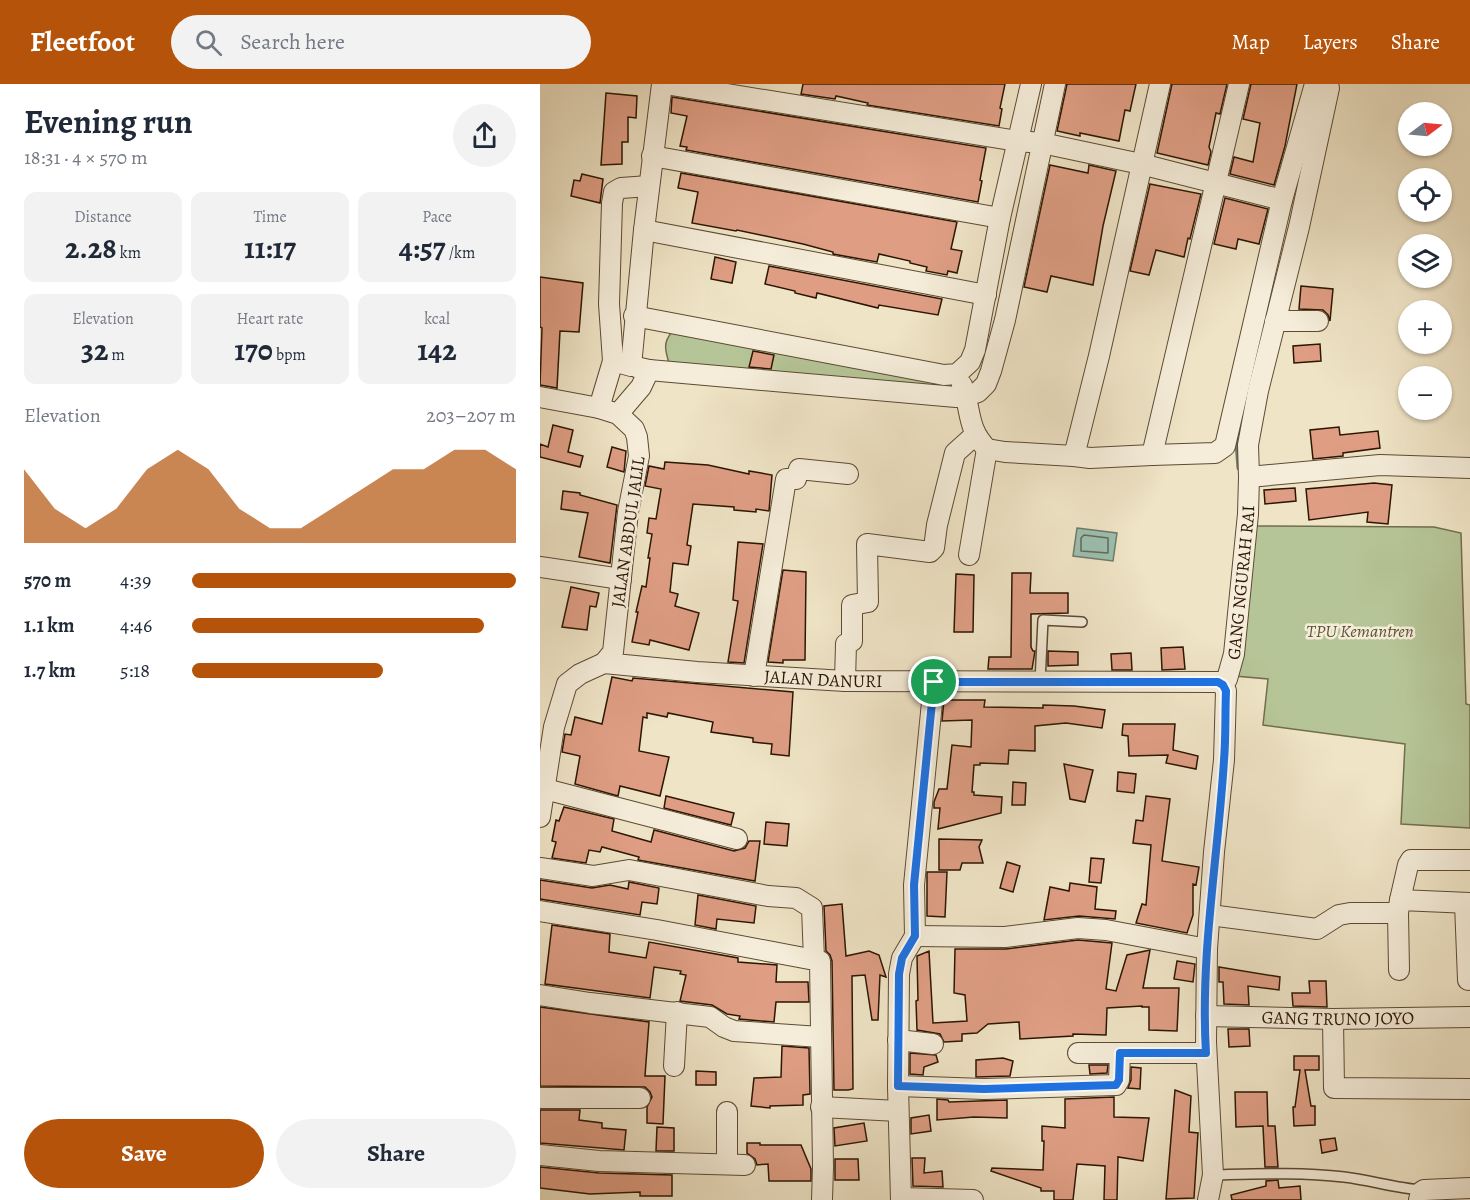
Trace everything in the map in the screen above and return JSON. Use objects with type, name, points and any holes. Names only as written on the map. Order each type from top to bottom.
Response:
[{"type":"street","points":[[598,408],[631,366],[634,316],[652,156],[664,84],[1017,141],[1042,143],[1142,164],[1282,200]]},
{"type":"street","points":[[634,316],[944,375],[957,374],[970,362],[975,350],[1000,218],[1031,84]]},
{"type":"street","points":[[631,366],[956,398],[978,392],[986,384],[991,371],[1005,320],[1055,84]]},
{"type":"street","points":[[1074,456],[1099,356],[1160,84]]},
{"type":"street","points":[[1152,455],[1239,84]]},
{"type":"street","points":[[957,374],[966,396],[971,426],[981,442],[1005,452],[1090,458],[1215,453],[1225,446],[1282,200],[1319,85]]},
{"type":"street","name":"GANG NGURAH RAI","points":[[1223,685],[1234,654],[1249,477],[1248,444],[1329,88],[1319,85]]},
{"type":"street","points":[[652,156],[1000,218]]},
{"type":"street","points":[[540,398],[598,408],[618,414],[641,387],[609,304],[612,203],[614,192],[621,188],[649,186]]},
{"type":"street","points":[[644,230],[986,295]]},
{"type":"street","points":[[1275,321],[1318,321]]},
{"type":"street","name":"JALAN ABDUL JALIL","points":[[604,663],[613,652],[628,512],[639,447],[634,429],[618,414]]},
{"type":"street","points":[[969,555],[981,442]]},
{"type":"street","points":[[845,681],[846,644],[852,641],[852,605],[868,604],[867,544],[930,552],[934,548],[937,525],[955,453],[981,442]]},
{"type":"street","points":[[1249,477],[1380,465],[1470,468]]},
{"type":"street","points":[[754,676],[786,479],[796,479],[799,469],[848,474]]},
{"type":"street","points":[[540,567],[621,579]]},
{"type":"street","points":[[604,663],[580,674],[567,684],[545,754],[542,801],[737,839]]},
{"type":"street","name":"JALAN DANURI","points":[[604,663],[845,681],[1218,682],[1223,685]]},
{"type":"street","points":[[934,682],[914,885],[915,936],[902,958],[899,974],[898,1111],[901,1199],[973,1200]]},
{"type":"street","points":[[1208,1200],[1213,1175],[1206,1053],[1207,949],[1224,760],[1226,691],[1223,685]]},
{"type":"street","points":[[1399,969],[1399,907],[1411,860],[1416,858],[1470,861]]},
{"type":"street","points":[[540,868],[593,876],[629,870],[768,896],[796,898],[812,908],[814,959]]},
{"type":"street","points":[[1210,915],[1317,929],[1340,915],[1350,913],[1399,907],[1468,903],[1468,980]]},
{"type":"street","points":[[540,911],[820,961],[822,1200]]},
{"type":"street","points":[[915,936],[1005,937],[1078,928],[1106,930],[1207,949]]},
{"type":"street","points":[[540,995],[710,1017],[734,1031],[820,1037]]},
{"type":"street","points":[[674,1066],[677,1012]]},
{"type":"street","name":"GANG TRUNO JOYO","points":[[1206,1016],[1333,1019],[1470,1017]]},
{"type":"street","points":[[1333,1019],[1334,1089],[1470,1089]]},
{"type":"street","points":[[898,1040],[933,1044]]},
{"type":"street","points":[[1078,1053],[1206,1053]]},
{"type":"street","points":[[898,1086],[984,1089],[1116,1085],[1119,1080],[1120,1053]]},
{"type":"street","points":[[540,1098],[640,1098]]},
{"type":"street","points":[[821,1107],[898,1111]]},
{"type":"street","points":[[540,1155],[599,1161],[736,1165],[727,1112]]},
{"type":"street","points":[[1422,1195],[1470,1188]]},
{"type":"lane","points":[[1040,682],[1043,620],[1082,622]]},
{"type":"lane","points":[[1213,1175],[1313,1175],[1345,1178],[1422,1195]]},
{"type":"green space","points":[[672,332],[934,380],[936,384],[933,386],[669,363],[666,346],[667,339]]},
{"type":"green space","name":"TPU Kemantren","points":[[1255,526],[1434,527],[1461,533],[1466,704],[1470,705],[1470,828],[1401,824],[1405,744],[1263,725],[1268,679],[1235,676]]},
{"type":"water","points":[[1077,528],[1117,533],[1113,561],[1073,556]]},
{"type":"building","points":[[803,84],[1005,84],[999,126],[867,105],[868,103],[836,96],[835,99],[801,94]]},
{"type":"building","points":[[1067,84],[1136,84],[1130,111],[1125,110],[1119,141],[1057,131]]},
{"type":"building","points":[[1172,84],[1227,84],[1220,114],[1216,113],[1208,165],[1157,153]]},
{"type":"building","points":[[1251,84],[1297,84],[1285,146],[1274,185],[1230,174],[1234,157],[1253,162],[1260,123],[1243,119]]},
{"type":"building","points":[[606,93],[637,96],[636,118],[628,117],[628,142],[622,142],[622,164],[601,165]]},
{"type":"building","points":[[672,97],[986,148],[978,202],[686,150],[687,147],[680,146],[687,116],[671,113]]},
{"type":"building","points":[[1050,165],[1088,173],[1089,165],[1116,171],[1103,226],[1093,285],[1051,276],[1047,292],[1024,287]]},
{"type":"building","points":[[681,173],[957,222],[951,249],[962,251],[957,273],[948,271],[947,275],[926,271],[927,267],[879,254],[877,262],[833,254],[833,252],[803,244],[692,223],[698,192],[678,188]]},
{"type":"building","points":[[582,174],[603,179],[600,203],[571,196],[574,180],[580,181]]},
{"type":"building","points":[[1150,184],[1201,194],[1184,257],[1156,250],[1149,275],[1130,271]]},
{"type":"building","points":[[1225,198],[1268,209],[1259,244],[1238,239],[1236,249],[1214,244]]},
{"type":"building","points":[[715,257],[736,262],[732,283],[711,279]]},
{"type":"building","points":[[769,266],[942,299],[938,315],[879,305],[878,308],[817,293],[816,298],[765,284]]},
{"type":"building","points":[[540,277],[583,283],[579,332],[560,331],[557,388],[540,385],[542,328],[540,327]]},
{"type":"building","points":[[1301,286],[1333,289],[1330,321],[1323,310],[1299,309]]},
{"type":"building","points":[[1320,344],[1321,361],[1294,363],[1293,346]]},
{"type":"building","points":[[753,351],[774,355],[771,369],[749,367]]},
{"type":"building","points":[[553,425],[573,430],[568,452],[583,456],[580,467],[540,457],[540,444],[548,447]]},
{"type":"building","points":[[1339,427],[1340,435],[1378,431],[1380,448],[1343,453],[1343,456],[1313,459],[1310,430]]},
{"type":"building","points":[[612,447],[626,451],[624,472],[607,467]]},
{"type":"building","points":[[665,462],[708,465],[749,474],[749,471],[772,475],[769,511],[734,510],[734,507],[693,504],[687,545],[691,546],[688,565],[673,563],[670,592],[678,594],[675,606],[699,613],[689,650],[650,640],[649,645],[632,642],[638,612],[636,612],[642,586],[646,587],[650,558],[648,558],[652,534],[647,533],[649,518],[656,519],[661,489],[645,486],[649,466],[664,469]]},
{"type":"building","points":[[1374,483],[1392,485],[1388,524],[1367,522],[1368,512],[1309,520],[1306,489]]},
{"type":"building","points":[[1295,488],[1296,501],[1265,504],[1264,490]]},
{"type":"building","points":[[563,491],[580,493],[580,495],[617,505],[610,563],[579,557],[588,513],[561,509]]},
{"type":"building","points":[[738,542],[763,544],[744,663],[728,662],[738,601],[733,600]]},
{"type":"building","points":[[783,570],[806,572],[805,660],[783,660],[783,663],[768,662]]},
{"type":"building","points":[[1012,573],[1031,573],[1030,593],[1068,593],[1068,613],[1031,614],[1031,647],[1035,651],[1032,669],[988,669],[989,657],[1011,657]]},
{"type":"building","points":[[956,574],[974,575],[973,632],[954,632]]},
{"type":"building","points":[[571,587],[599,593],[596,607],[590,606],[587,630],[562,627]]},
{"type":"building","points":[[1183,647],[1185,669],[1162,670],[1161,648]]},
{"type":"building","points":[[1048,651],[1078,652],[1078,665],[1048,666]]},
{"type":"building","points":[[1131,653],[1132,670],[1112,670],[1111,654]]},
{"type":"building","points":[[612,677],[632,681],[633,678],[793,692],[789,756],[771,754],[772,744],[753,742],[753,738],[711,732],[713,722],[668,713],[667,717],[647,713],[647,718],[643,717],[639,751],[669,757],[660,796],[620,786],[618,796],[575,784],[580,756],[562,752],[565,734],[571,735],[575,717],[602,724]]},
{"type":"building","points":[[944,700],[985,700],[984,707],[1043,708],[1043,705],[1105,710],[1102,728],[1066,723],[1035,726],[1035,751],[1009,750],[1008,764],[980,763],[980,765],[974,765],[972,792],[974,795],[1002,797],[1001,813],[938,829],[940,808],[934,808],[934,802],[939,789],[947,789],[952,745],[971,747],[972,720],[942,721]]},
{"type":"building","points":[[1123,724],[1175,724],[1173,750],[1198,756],[1196,769],[1166,763],[1168,755],[1129,756],[1128,736],[1122,735]]},
{"type":"building","points":[[1064,764],[1093,770],[1085,802],[1070,799]]},
{"type":"building","points":[[1118,772],[1136,774],[1134,793],[1117,791]]},
{"type":"building","points":[[1013,782],[1026,783],[1025,805],[1012,805]]},
{"type":"building","points":[[666,796],[734,813],[731,825],[664,808]]},
{"type":"building","points":[[1146,796],[1170,799],[1162,861],[1199,867],[1196,885],[1193,884],[1193,915],[1187,933],[1136,923],[1142,904],[1146,905],[1151,845],[1133,843],[1136,820],[1143,821]]},
{"type":"building","points":[[564,807],[614,819],[612,831],[651,842],[654,830],[734,851],[745,848],[749,841],[760,841],[755,881],[638,860],[639,857],[602,847],[600,852],[589,850],[586,863],[552,858],[556,842],[552,841],[556,820],[559,821]]},
{"type":"building","points":[[766,822],[789,824],[787,846],[764,844]]},
{"type":"building","points":[[939,839],[982,840],[979,847],[983,863],[962,863],[960,870],[939,870]]},
{"type":"building","points":[[1091,858],[1104,859],[1101,883],[1089,882]]},
{"type":"building","points":[[1007,862],[1020,866],[1013,892],[1000,888]]},
{"type":"building","points":[[927,872],[947,872],[945,917],[927,916]]},
{"type":"building","points":[[540,880],[592,888],[610,885],[628,889],[629,882],[659,888],[657,904],[642,902],[640,915],[540,899]]},
{"type":"building","points":[[1070,883],[1097,887],[1095,909],[1116,911],[1115,919],[1079,916],[1044,920],[1050,887],[1069,891]]},
{"type":"building","points":[[698,895],[756,906],[754,923],[717,919],[716,929],[695,925]]},
{"type":"building","points":[[842,904],[846,956],[869,951],[879,955],[886,977],[880,975],[878,1020],[872,1020],[865,975],[852,976],[853,1089],[834,1090],[832,961],[826,951],[824,906]]},
{"type":"building","points":[[552,925],[610,934],[609,952],[646,958],[649,942],[738,958],[738,962],[777,965],[776,982],[808,982],[809,1002],[776,1002],[774,1022],[739,1019],[740,1016],[727,1014],[712,1005],[680,1001],[686,975],[680,974],[681,971],[654,967],[650,998],[545,984]]},
{"type":"building","points":[[1078,940],[1112,943],[1106,989],[1116,991],[1127,955],[1150,950],[1143,988],[1179,988],[1177,1031],[1149,1030],[1149,1007],[1142,1006],[1107,1008],[1106,1035],[1073,1034],[1073,1036],[1020,1039],[1019,1022],[988,1024],[977,1033],[962,1034],[962,1041],[944,1042],[940,1034],[917,1030],[917,956],[929,951],[933,1023],[967,1021],[965,995],[954,993],[955,949],[1006,949]]},
{"type":"building","points":[[1177,961],[1195,964],[1193,982],[1174,979]]},
{"type":"building","points":[[1219,967],[1280,977],[1279,990],[1248,986],[1249,1005],[1224,1004],[1223,982],[1219,982]]},
{"type":"building","points":[[1309,981],[1326,981],[1327,1007],[1293,1006],[1292,993],[1310,993]]},
{"type":"building","points":[[540,1007],[649,1022],[645,1076],[665,1076],[663,1124],[647,1123],[647,1107],[652,1097],[645,1087],[540,1086]]},
{"type":"building","points":[[1228,1029],[1249,1029],[1250,1046],[1229,1047]]},
{"type":"building","points":[[782,1046],[809,1048],[810,1094],[803,1095],[803,1105],[770,1106],[770,1108],[751,1106],[754,1078],[781,1077]]},
{"type":"building","points":[[910,1053],[936,1055],[938,1062],[924,1067],[923,1075],[910,1074]]},
{"type":"building","points":[[1294,1056],[1319,1056],[1319,1070],[1305,1070],[1311,1106],[1315,1106],[1315,1125],[1294,1126],[1293,1107],[1295,1107],[1300,1070],[1294,1070]]},
{"type":"building","points":[[1003,1058],[1013,1061],[1010,1076],[976,1077],[976,1060]]},
{"type":"building","points":[[1089,1065],[1108,1065],[1107,1073],[1090,1074]]},
{"type":"building","points":[[1131,1067],[1141,1068],[1140,1089],[1128,1088],[1131,1080]]},
{"type":"building","points":[[696,1071],[716,1072],[716,1085],[696,1085]]},
{"type":"building","points":[[1175,1090],[1191,1096],[1189,1132],[1198,1133],[1194,1198],[1166,1199]]},
{"type":"building","points":[[1235,1092],[1267,1092],[1268,1126],[1275,1126],[1278,1167],[1265,1167],[1263,1126],[1236,1127]]},
{"type":"building","points":[[1114,1097],[1114,1117],[1149,1118],[1143,1161],[1118,1157],[1117,1200],[1104,1200],[1105,1166],[1077,1164],[1073,1200],[1054,1200],[1054,1191],[1041,1191],[1041,1188],[991,1171],[992,1168],[1043,1170],[1042,1126],[1065,1128],[1065,1099]]},
{"type":"building","points":[[937,1099],[949,1102],[1007,1100],[1007,1118],[974,1117],[937,1120]]},
{"type":"building","points":[[540,1110],[580,1110],[579,1120],[602,1123],[602,1128],[626,1130],[624,1150],[540,1143]]},
{"type":"building","points":[[929,1115],[931,1131],[911,1134],[911,1118]]},
{"type":"building","points":[[864,1123],[867,1141],[835,1146],[834,1128]]},
{"type":"building","points":[[657,1127],[674,1128],[674,1151],[656,1151]]},
{"type":"building","points":[[1335,1138],[1337,1150],[1322,1153],[1320,1140]]},
{"type":"building","points":[[747,1143],[801,1145],[811,1169],[811,1181],[769,1181],[768,1164],[757,1165],[755,1159],[747,1153]]},
{"type":"building","points":[[912,1158],[925,1158],[924,1173],[942,1171],[943,1187],[913,1186]]},
{"type":"building","points":[[835,1159],[858,1159],[859,1180],[835,1180]]},
{"type":"building","points":[[540,1167],[599,1173],[672,1175],[672,1196],[640,1196],[640,1192],[590,1194],[540,1188]]},
{"type":"building","points":[[1278,1180],[1279,1188],[1300,1186],[1301,1200],[1232,1200],[1231,1195],[1266,1186],[1266,1181]]},
{"type":"waterway","points":[[1256,353],[1271,299]]},
{"type":"waterway","points":[[1239,468],[1237,443],[1244,406]]},
{"type":"route","points":[[934,682],[1218,682],[1223,685],[1226,691],[1224,760],[1207,949],[1206,1053],[1120,1053],[1119,1083],[1116,1085],[984,1089],[898,1086],[899,974],[902,958],[915,936],[914,885],[934,682]]}]
